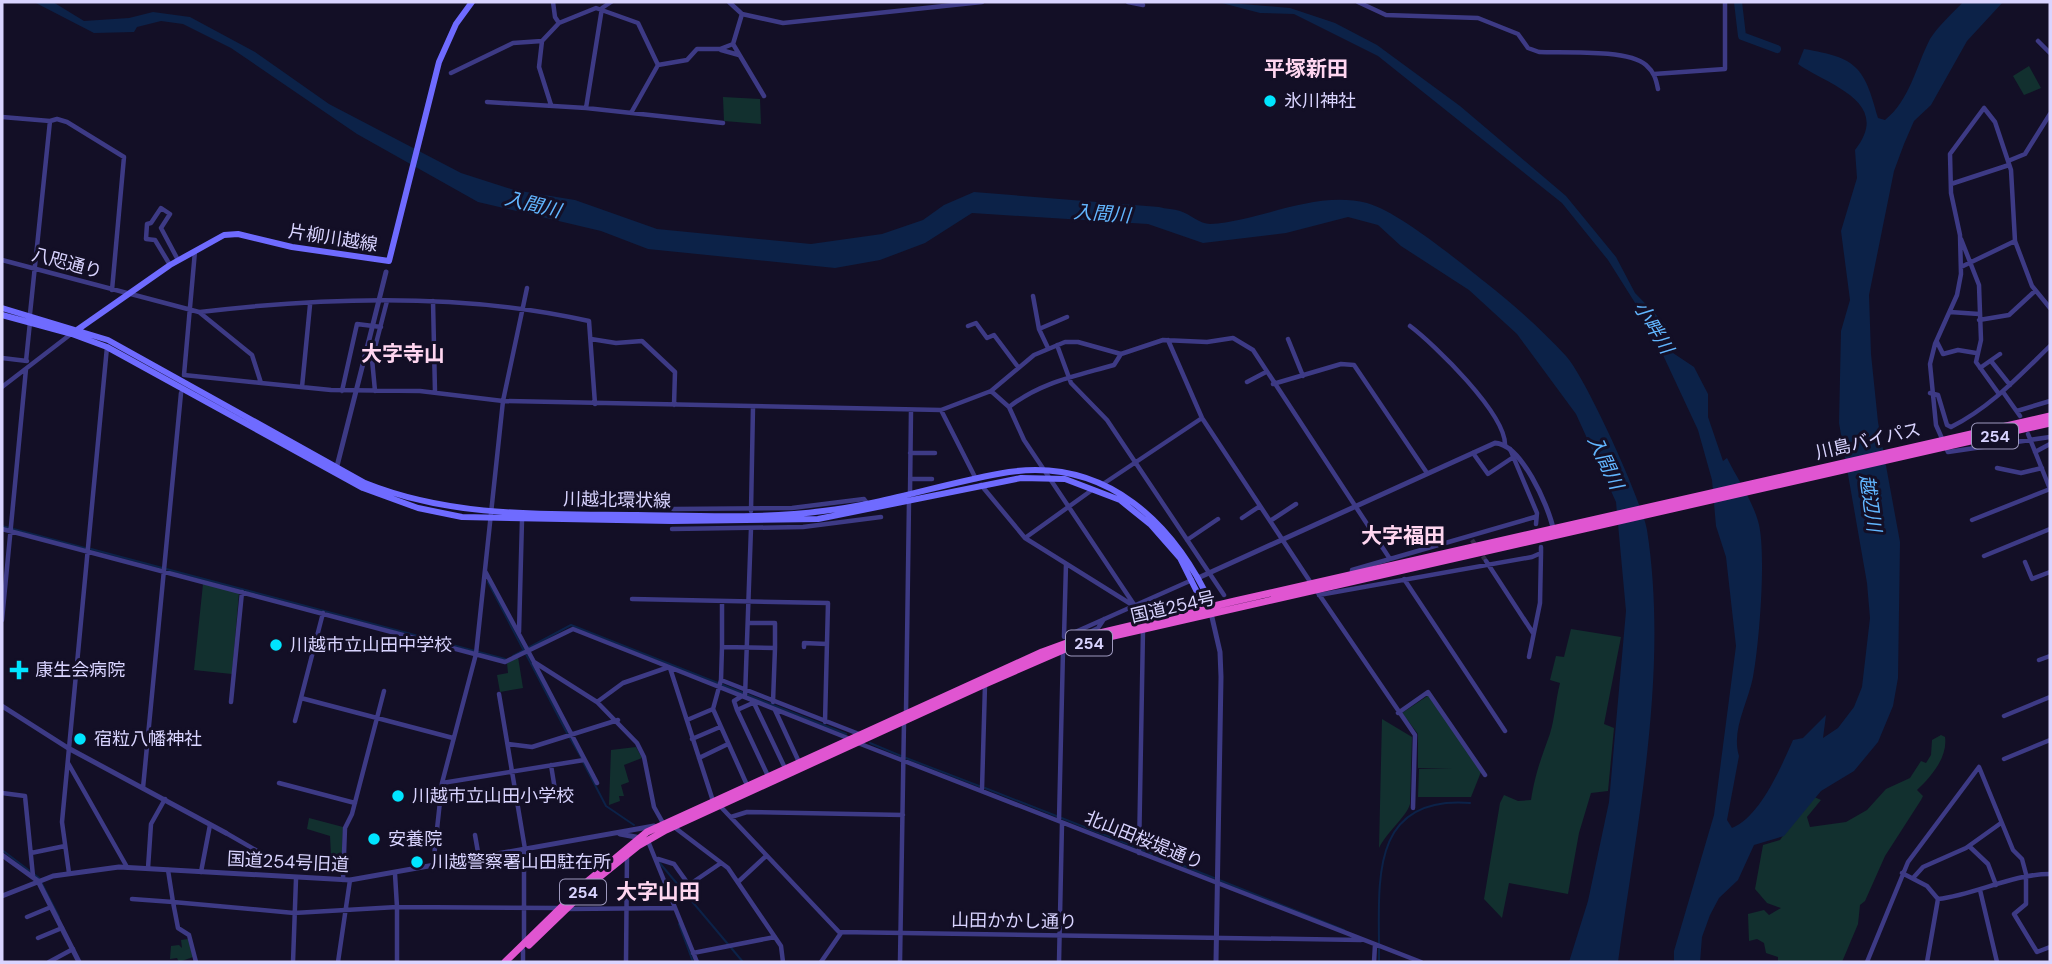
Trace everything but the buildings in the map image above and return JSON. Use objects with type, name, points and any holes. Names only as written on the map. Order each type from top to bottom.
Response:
[{"type":"highway","name":"川島バイパス","points":[[1692,501],[2049,418]]},
{"type":"highway","name":"国道254号","points":[[1316,590],[1352,576],[1692,501]]},
{"type":"highway","name":"国道254号","points":[[905,717],[1063,650],[1143,626],[1210,609],[1316,590],[1557,530]]},
{"type":"highway","name":"国道254号","points":[[660,825],[717,803],[1042,652],[1083,637],[1143,626]]},
{"type":"highway","name":"国道254号","points":[[648,840],[747,785],[856,739]]},
{"type":"highway","name":"254","points":[[511,962],[563,908],[638,838],[660,825]]},
{"type":"highway","name":"254","points":[[624,853],[648,840]]},
{"type":"highway","name":"254","points":[[505,962],[524,947]]},
{"type":"main road","name":"片柳川越線","points":[[72,334],[126,294],[215,238],[238,234],[292,247],[389,261],[443,50],[472,2]]},
{"type":"main road","name":"川越北環状線","points":[[2,308],[107,347],[336,472],[409,505],[450,515],[779,515],[866,511]]},
{"type":"main road","name":"川越北環状線","points":[[2,315],[30,318],[78,329],[132,352],[336,472]]},
{"type":"main road","name":"川越北環状線","points":[[490,516],[522,520],[818,519],[866,511],[1009,471],[1046,470],[1074,474],[1103,484],[1128,499],[1170,534],[1210,609]]},
{"type":"main road","name":"川越北環状線","points":[[910,498],[1021,478],[1065,479],[1093,487],[1119,500],[1151,525],[1172,547],[1195,579]]},
{"type":"street","points":[[553,2],[555,17],[559,23]]},
{"type":"street","points":[[586,108],[602,8],[611,2]]},
{"type":"street","points":[[729,2],[742,14],[783,23],[982,2]]},
{"type":"street","points":[[1128,2],[1143,5]]},
{"type":"street","points":[[1359,2],[1389,16],[1478,18],[1518,34],[1528,48],[1539,51],[1628,57],[1644,63],[1654,74],[1658,89]]},
{"type":"street","points":[[1654,74],[1725,69],[1725,2]]},
{"type":"street","points":[[551,105],[539,67],[542,41],[559,23],[591,9],[602,8],[638,23],[658,65]]},
{"type":"street","points":[[720,50],[733,44],[742,14]]},
{"type":"street","points":[[451,73],[513,43],[542,41]]},
{"type":"street","points":[[2038,41],[2050,53]]},
{"type":"street","points":[[733,44],[764,96]]},
{"type":"street","points":[[688,47],[740,55]]},
{"type":"street","points":[[658,65],[687,60],[697,49]]},
{"type":"street","points":[[631,113],[658,65]]},
{"type":"street","points":[[487,102],[586,108],[723,123]]},
{"type":"street","points":[[2050,308],[2035,291],[2015,241],[2009,163],[1995,122],[1984,108],[1953,149],[1951,184],[1961,267],[1959,288],[1936,341],[1930,364],[1930,393],[1941,445],[1953,452],[2050,437]]},
{"type":"street","points":[[1951,184],[2009,163],[2025,154],[2050,114]]},
{"type":"street","points":[[2,117],[50,121],[57,119],[67,122],[124,157],[112,290]]},
{"type":"street","points":[[26,361],[50,121]]},
{"type":"street","points":[[170,265],[155,240],[146,239],[148,224],[161,208],[170,215],[161,228],[178,260]]},
{"type":"street","points":[[1959,235],[1979,285],[1982,340],[1976,353],[1976,362],[2019,413],[2050,401]]},
{"type":"street","points":[[1961,267],[2015,241]]},
{"type":"street","points":[[195,249],[184,375],[342,391],[435,392],[503,401],[594,404],[941,410],[991,391],[1018,367],[1057,345],[1078,342],[1121,354],[1155,341],[1207,342],[1233,338],[1253,350],[1390,559]]},
{"type":"street","name":"八咫通り","points":[[2,260],[199,312]]},
{"type":"street","points":[[336,472],[389,261]]},
{"type":"street","points":[[433,867],[442,783],[476,654],[503,401],[527,288]]},
{"type":"street","points":[[1950,312],[1979,317],[2009,315],[2035,291]]},
{"type":"street","points":[[1033,296],[1039,329],[1048,348]]},
{"type":"street","points":[[375,391],[372,359],[387,301]]},
{"type":"street","points":[[199,312],[387,301],[433,301],[522,310],[589,321],[594,404]]},
{"type":"street","points":[[433,301],[435,392]]},
{"type":"street","points":[[302,387],[310,305]]},
{"type":"street","points":[[199,312],[252,355],[261,383]]},
{"type":"street","points":[[1039,329],[1067,317]]},
{"type":"street","points":[[968,326],[976,323],[987,338],[995,335],[1018,367]]},
{"type":"street","points":[[342,391],[357,324],[381,327]]},
{"type":"street","points":[[1410,326],[1472,386],[1504,435],[1537,513],[1536,524]]},
{"type":"street","points":[[2,387],[72,334]]},
{"type":"street","points":[[591,339],[616,343],[642,341],[675,372],[674,405]]},
{"type":"street","points":[[1288,339],[1303,376]]},
{"type":"street","points":[[1168,341],[1202,418],[1415,735],[1413,808]]},
{"type":"street","points":[[1936,341],[1943,354],[1958,350],[1976,353]]},
{"type":"street","points":[[1057,345],[1068,377],[1107,420],[1224,595]]},
{"type":"street","points":[[1930,393],[1938,396],[1947,425],[1951,427],[1979,412],[2050,346]]},
{"type":"street","points":[[69,873],[62,822],[107,347]]},
{"type":"street","points":[[1009,407],[1028,392],[1068,377],[1114,366],[1121,354]]},
{"type":"street","points":[[1980,368],[2000,354]]},
{"type":"street","points":[[2,358],[34,362]]},
{"type":"street","points":[[1990,361],[2010,385]]},
{"type":"street","points":[[1273,384],[1347,363],[1354,365],[1427,473]]},
{"type":"street","points":[[2,620],[26,369]]},
{"type":"street","points":[[1247,382],[1266,372]]},
{"type":"street","points":[[991,391],[1009,407],[1024,440],[1135,606]]},
{"type":"street","points":[[143,788],[181,393]]},
{"type":"street","points":[[751,510],[753,407]]},
{"type":"street","points":[[900,962],[911,410]]},
{"type":"street","points":[[941,410],[976,479]]},
{"type":"street","points":[[1103,484],[1202,418]]},
{"type":"street","points":[[1972,520],[2050,488],[2028,434]]},
{"type":"street","points":[[1066,564],[1064,637],[1495,443],[1507,447],[1531,477],[1557,530]]},
{"type":"street","points":[[2035,452],[2050,444]]},
{"type":"street","points":[[1472,452],[1488,474],[1513,458]]},
{"type":"street","points":[[910,453],[935,453]]},
{"type":"street","points":[[1997,468],[2021,472],[2042,468]]},
{"type":"street","points":[[910,479],[932,479]]},
{"type":"street","points":[[981,485],[1026,538],[1135,606]]},
{"type":"street","points":[[1026,538],[1070,508],[1091,492],[1093,487]]},
{"type":"street","points":[[673,509],[751,510],[830,505],[864,499],[866,511]]},
{"type":"street","points":[[1270,521],[1296,505]]},
{"type":"street","points":[[1242,517],[1259,506]]},
{"type":"street","points":[[672,529],[830,525],[866,511],[881,517]]},
{"type":"street","points":[[1352,576],[1352,570],[1535,517]]},
{"type":"street","points":[[1187,540],[1218,519]]},
{"type":"street","points":[[519,632],[522,520]]},
{"type":"street","points":[[746,695],[751,528]]},
{"type":"street","points":[[2,529],[505,662],[573,629],[669,667],[825,722],[856,739]]},
{"type":"street","points":[[1984,556],[2050,529]]},
{"type":"street","points":[[1316,590],[1404,579],[1541,550],[1541,593],[1529,657]]},
{"type":"street","points":[[2025,562],[2032,579],[2050,572]]},
{"type":"street","points":[[1487,563],[1534,635]]},
{"type":"street","points":[[485,570],[597,783]]},
{"type":"street","points":[[1404,579],[1505,731]]},
{"type":"street","points":[[231,702],[242,592]]},
{"type":"street","points":[[632,599],[828,603],[825,722]]},
{"type":"street","points":[[722,601],[721,684],[712,709],[747,785]]},
{"type":"street","points":[[1139,853],[1144,602]]},
{"type":"street","points":[[1210,609],[1216,626],[1221,677],[1216,962]]},
{"type":"street","points":[[295,721],[323,613]]},
{"type":"street","points":[[1083,637],[1098,628],[1105,618]]},
{"type":"street","points":[[749,623],[775,623],[773,702]]},
{"type":"street","points":[[804,647],[804,643],[827,644]]},
{"type":"street","points":[[722,647],[775,648]]},
{"type":"street","points":[[1059,962],[1063,650]]},
{"type":"street","points":[[2039,660],[2050,656]]},
{"type":"street","points":[[534,662],[597,702],[618,720],[641,751],[660,825]]},
{"type":"street","points":[[597,702],[623,683],[669,667]]},
{"type":"street","points":[[669,667],[692,739],[717,803],[842,932],[821,962]]},
{"type":"street","points":[[982,789],[985,684]]},
{"type":"street","points":[[338,962],[346,910],[345,828],[355,803],[384,691]]},
{"type":"street","points":[[1398,713],[1429,692],[1485,775]]},
{"type":"street","points":[[499,694],[525,850],[523,962]]},
{"type":"street","points":[[746,695],[755,702],[856,739]]},
{"type":"street","points":[[746,695],[734,701],[768,776]]},
{"type":"street","points":[[2004,716],[2050,697]]},
{"type":"street","points":[[301,698],[453,738]]},
{"type":"street","points":[[737,710],[755,702]]},
{"type":"street","points":[[755,702],[785,768]]},
{"type":"street","points":[[2,706],[68,748],[259,852]]},
{"type":"street","points":[[687,720],[712,709]]},
{"type":"street","points":[[774,709],[799,762]]},
{"type":"street","points":[[508,744],[532,747],[618,720]]},
{"type":"street","points":[[692,739],[720,727]]},
{"type":"street","name":"北山田桜堤通り","points":[[856,739],[1060,822],[1421,962]]},
{"type":"street","points":[[2004,759],[2050,740]]},
{"type":"street","points":[[699,758],[728,744]]},
{"type":"street","points":[[442,783],[584,760]]},
{"type":"street","points":[[67,762],[127,867]]},
{"type":"street","points":[[551,765],[556,796]]},
{"type":"street","points":[[1867,962],[1908,862],[1979,767],[2001,823],[2013,850],[2022,859],[2026,874],[2026,904],[2014,914],[2037,952],[2050,947]]},
{"type":"street","points":[[279,783],[355,803]]},
{"type":"street","points":[[2,793],[24,796],[35,878],[79,962]]},
{"type":"street","points":[[148,868],[151,824],[165,799]]},
{"type":"street","points":[[731,817],[747,812],[903,815]]},
{"type":"street","points":[[1913,878],[1923,867],[1969,846],[2001,823]]},
{"type":"street","points":[[201,872],[210,825]]},
{"type":"street","name":"国道254号旧道","points":[[2,896],[35,878],[127,867],[347,881],[660,825]]},
{"type":"street","points":[[673,827],[721,863],[738,882],[783,949],[783,962]]},
{"type":"street","points":[[616,834],[648,840],[658,859],[696,962]]},
{"type":"street","points":[[616,834],[622,841],[624,853],[626,962]]},
{"type":"street","points":[[475,835],[479,858]]},
{"type":"street","points":[[31,853],[65,846]]},
{"type":"street","points":[[1969,846],[1988,864],[1996,885]]},
{"type":"street","points":[[2,855],[35,878]]},
{"type":"street","points":[[738,882],[766,856]]},
{"type":"street","points":[[658,859],[674,864],[690,885]]},
{"type":"street","points":[[671,897],[721,863]]},
{"type":"street","points":[[168,870],[178,928],[189,935],[195,962]]},
{"type":"street","points":[[1902,873],[1927,886],[1938,899]]},
{"type":"street","points":[[395,874],[397,962]]},
{"type":"street","points":[[1938,899],[1980,890],[2026,874],[2050,874]]},
{"type":"street","points":[[293,962],[296,879]]},
{"type":"street","points":[[1980,890],[1997,962]]},
{"type":"street","points":[[132,899],[294,913],[397,907],[675,908]]},
{"type":"street","points":[[1927,962],[1938,899]]},
{"type":"street","points":[[27,917],[51,907]]},
{"type":"street","points":[[38,938],[62,928]]},
{"type":"street","name":"山田かかし通り","points":[[842,932],[1361,940]]},
{"type":"street","points":[[693,953],[775,937]]},
{"type":"street","points":[[1374,962],[1375,945]]},
{"type":"street","points":[[49,962],[73,950]]},
{"type":"green space","points":[[2029,66],[2041,88],[2024,95],[2013,76]]},
{"type":"green space","points":[[723,97],[760,99],[761,124],[724,121]]},
{"type":"green space","points":[[203,584],[239,593],[232,674],[194,670]]},
{"type":"green space","points":[[1571,629],[1621,637],[1604,724],[1614,728],[1608,791],[1591,793],[1579,833],[1568,894],[1509,883],[1502,918],[1484,899],[1500,803],[1504,795],[1518,801],[1531,800],[1552,727],[1560,683],[1550,680],[1556,656],[1564,657]]},
{"type":"green space","points":[[518,657],[523,688],[500,692],[497,675],[508,673],[507,663]]},
{"type":"green space","points":[[1429,695],[1481,772],[1471,797],[1418,797],[1419,769],[1452,769],[1418,768],[1418,734],[1402,713]]},
{"type":"green space","points":[[1382,719],[1412,737],[1410,804],[1379,848]]},
{"type":"green space","points":[[1941,735],[1945,737],[1945,744],[1941,759],[1933,773],[1917,790],[1923,796],[1885,856],[1865,901],[1860,905],[1858,924],[1842,962],[1778,962],[1778,957],[1766,953],[1764,943],[1757,939],[1749,941],[1748,914],[1764,910],[1769,915],[1781,908],[1767,903],[1755,889],[1763,845],[1780,840],[1812,796],[1821,800],[1807,817],[1810,827],[1846,822],[1867,810],[1886,789],[1910,778],[1921,761],[1926,763],[1931,755],[1932,740]]},
{"type":"green space","points":[[636,747],[642,758],[624,765],[629,782],[621,785],[624,796],[619,796],[620,801],[609,805],[611,750]]},
{"type":"green space","points":[[309,818],[343,827],[342,855],[331,855],[330,836],[307,829]]},
{"type":"green space","points":[[188,939],[193,957],[179,962],[177,958],[170,959],[171,946],[179,945],[182,948],[181,940]]},
{"type":"water","name":"入間川","points":[[34,2],[53,2],[84,21],[129,18],[153,12],[190,17],[255,52],[329,104],[461,173],[514,190],[575,200],[657,229],[811,244],[882,234],[923,220],[944,205],[974,192],[1159,207],[1180,211],[1210,224],[1327,200],[1367,203],[1395,216],[1496,290],[1566,356],[1599,413],[1643,515],[1653,584],[1653,692],[1641,801],[1618,962],[1569,962],[1588,901],[1609,802],[1626,611],[1616,502],[1576,414],[1517,334],[1469,290],[1401,246],[1378,225],[1348,217],[1286,233],[1203,243],[1148,224],[972,213],[925,243],[880,260],[835,268],[648,249],[601,231],[478,202],[357,134],[231,48],[183,24],[161,21],[137,27],[134,32],[94,33]]},
{"type":"water","points":[[1218,2],[1290,8],[1335,23],[1377,45],[1460,106],[1566,196],[1616,257],[1635,293],[1666,325],[1673,353],[1694,367],[1708,394],[1708,417],[1723,461],[1727,458],[1748,497],[1761,535],[1762,575],[1758,644],[1751,687],[1737,736],[1739,756],[1727,820],[1732,828],[1752,813],[1760,802],[1776,777],[1793,740],[1803,738],[1826,715],[1823,738],[1838,728],[1854,707],[1862,687],[1870,618],[1867,583],[1839,423],[1841,331],[1850,300],[1841,231],[1857,178],[1855,150],[1865,133],[1866,119],[1861,107],[1851,96],[1798,64],[1804,49],[1847,61],[1856,67],[1868,87],[1878,118],[1885,120],[1907,93],[1930,39],[1963,2],[2003,2],[1967,41],[1931,105],[1914,121],[1894,171],[1869,295],[1871,354],[1878,422],[1900,542],[1898,678],[1893,706],[1878,742],[1854,771],[1821,791],[1784,836],[1754,845],[1738,880],[1719,898],[1710,915],[1702,937],[1700,962],[1674,962],[1674,951],[1714,815],[1736,646],[1726,557],[1716,526],[1712,480],[1698,430],[1649,325],[1608,260],[1562,203],[1378,56],[1294,14],[1260,13]]},
{"type":"waterway","points":[[1738,2],[1742,36],[1777,49]]},
{"type":"waterway","points":[[2,526],[85,548]]},
{"type":"waterway","points":[[91,549],[505,659]]},
{"type":"waterway","points":[[488,582],[523,649]]},
{"type":"waterway","points":[[513,656],[571,625],[743,693]]},
{"type":"waterway","points":[[526,654],[567,733]]},
{"type":"waterway","points":[[748,695],[846,734]]},
{"type":"waterway","points":[[570,738],[581,757]]},
{"type":"waterway","points":[[870,743],[901,756]]},
{"type":"waterway","points":[[906,758],[979,786]]},
{"type":"waterway","points":[[583,762],[606,806],[634,825]]},
{"type":"waterway","points":[[985,788],[1214,878]]},
{"type":"waterway","points":[[1379,962],[1381,878],[1386,852],[1395,831],[1412,814],[1436,805],[1470,803]]},
{"type":"waterway","points":[[2,850],[39,878],[59,917]]},
{"type":"waterway","points":[[658,861],[743,962]]},
{"type":"waterway","points":[[1219,880],[1344,930]]},
{"type":"waterway","points":[[679,924],[693,962]]},
{"type":"tunnel","points":[[1472,540],[1486,561]]},
{"type":"place","name":"氷川神社","points":[[1270,101]]},
{"type":"place","name":"川越市立山田中学校","points":[[276,645]]},
{"type":"place","name":"康生会病院","points":[[19,670]]},
{"type":"place","name":"宿粒八幡神社","points":[[80,739]]},
{"type":"place","name":"川越市立山田小学校","points":[[398,796]]},
{"type":"place","name":"安養院","points":[[374,839]]},
{"type":"place","name":"川越警察署山田駐在所","points":[[417,862]]},
{"type":"district","name":"平塚新田","points":[[1306,69]]},
{"type":"district","name":"大字寺山","points":[[403,354]]},
{"type":"district","name":"大字福田","points":[[1403,536]]},
{"type":"district","name":"大字山田","points":[[658,892]]},
{"type":"water label","name":"小畔川","points":[[1654,327]]},
{"type":"water label","name":"越辺川","points":[[1871,503]]}]
